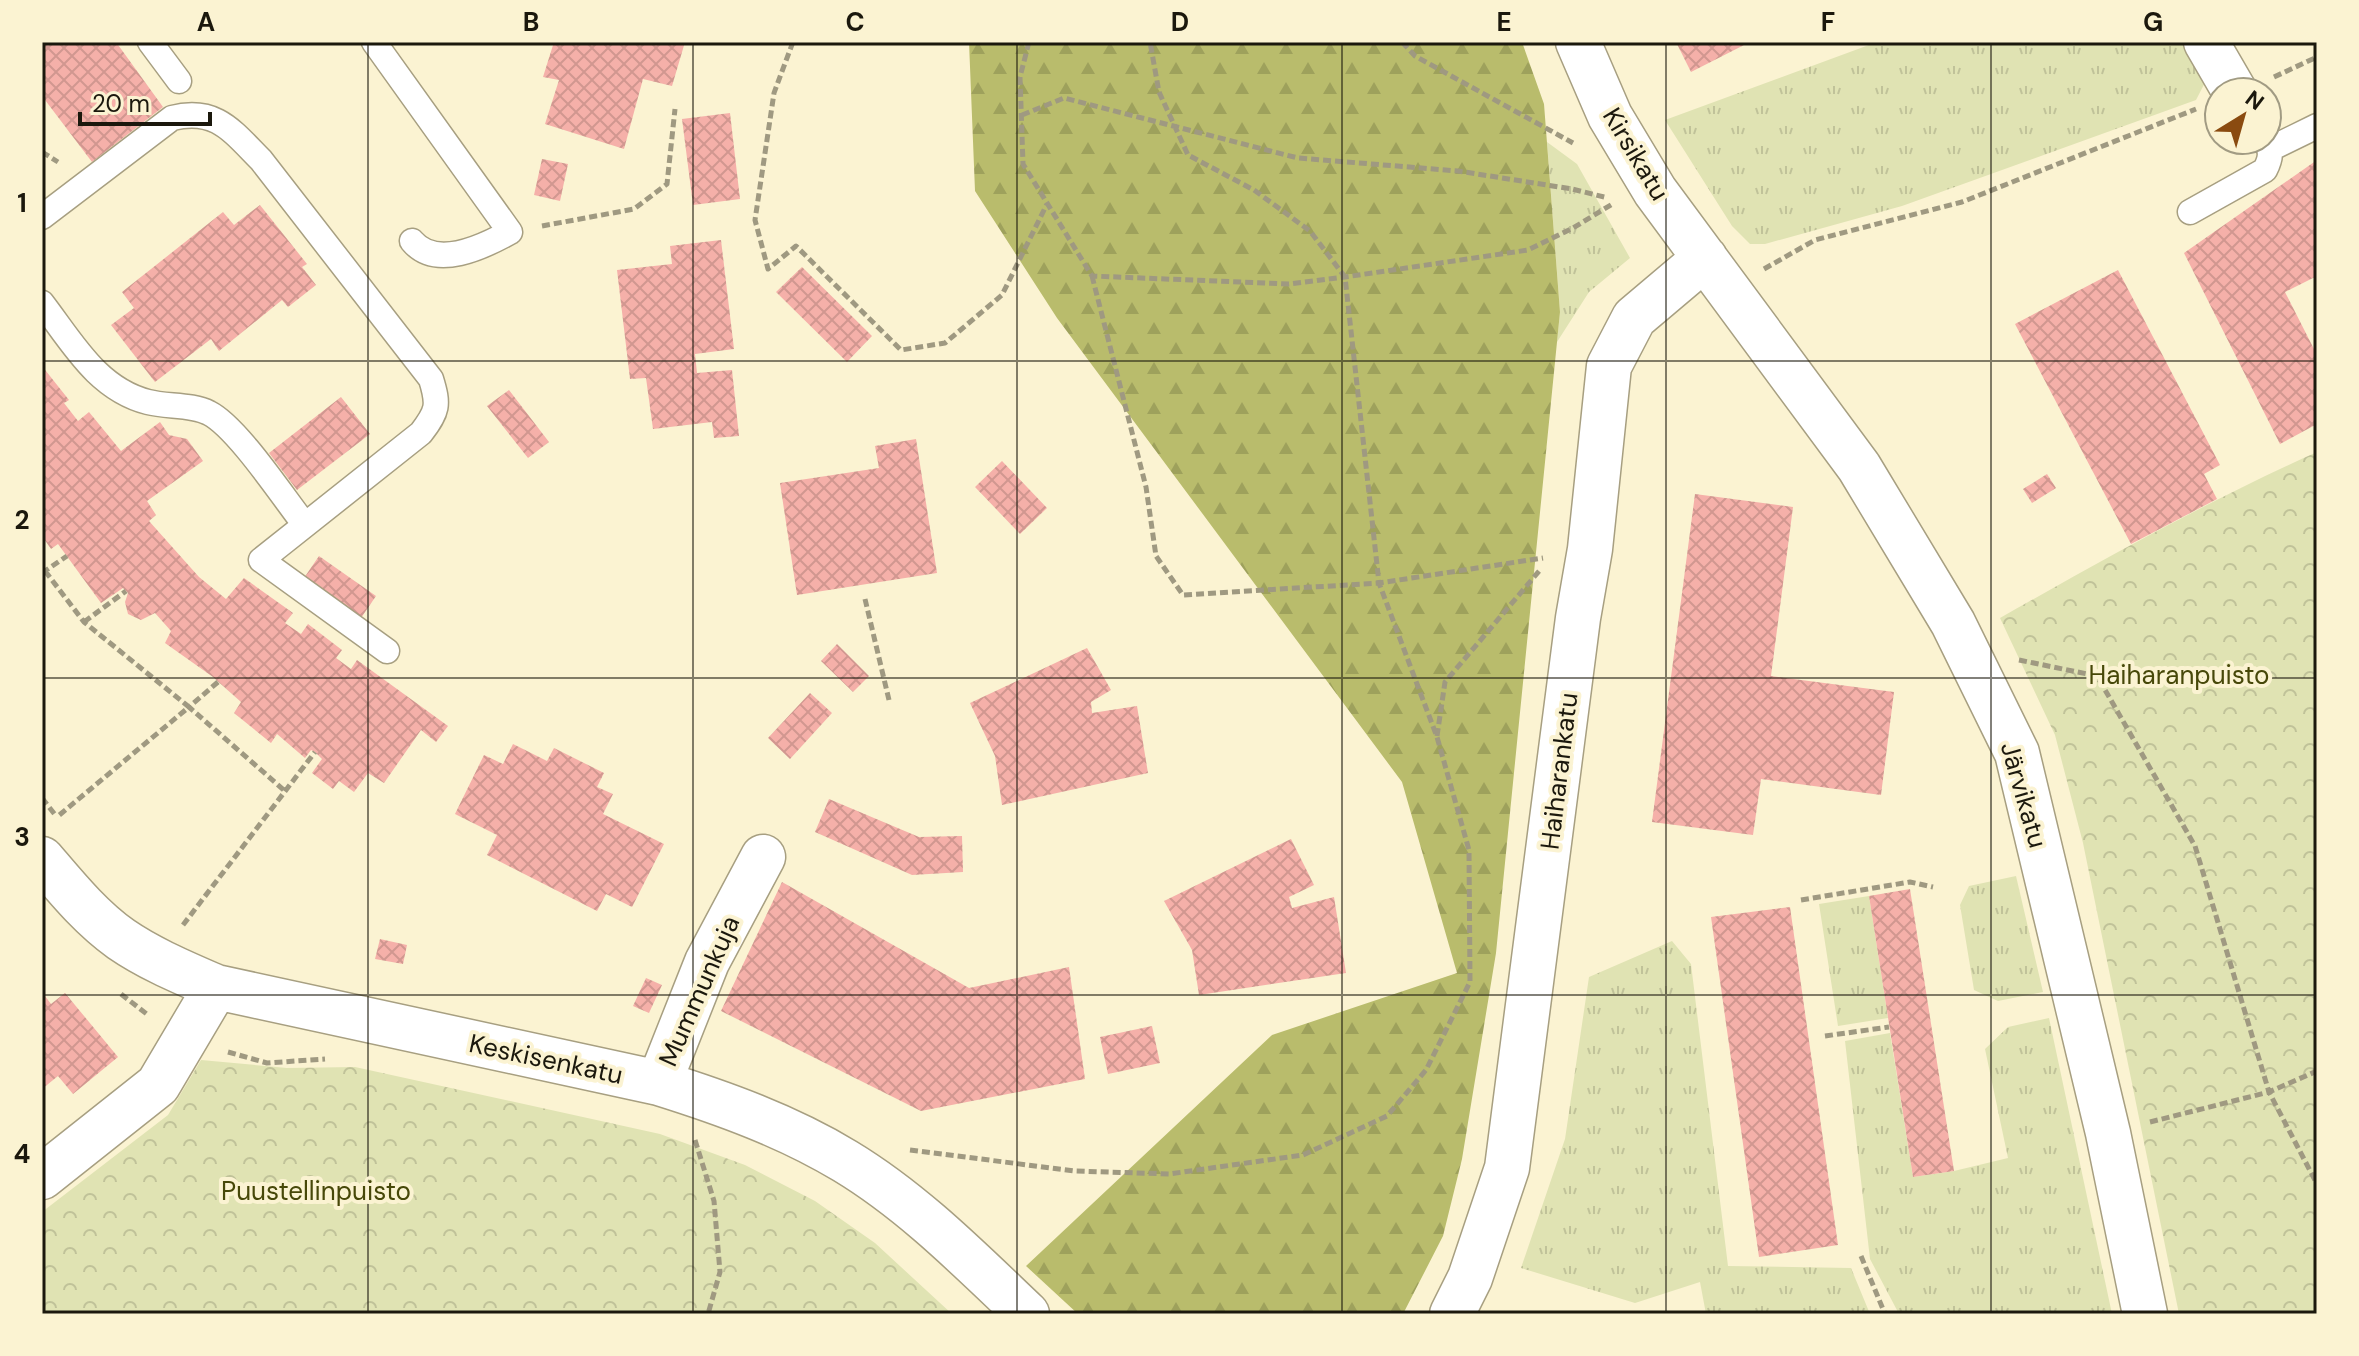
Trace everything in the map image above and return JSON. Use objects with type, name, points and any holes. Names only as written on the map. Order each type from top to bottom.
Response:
[{"type":"street","name":"Kirsikatu","points":[[1578,42],[1610,116],[1655,191],[1705,258]]},
{"type":"street","points":[[2206,42],[2214,76]]},
{"type":"street","name":"Järvikatu","points":[[1705,258],[1859,467],[1953,623],[2017,753],[2108,1133],[2145,1314]]},
{"type":"street","name":"Haiharankatu","points":[[1452,1314],[1470,1278],[1507,1168],[1578,618],[1590,549],[1609,366],[1634,318],[1705,258]]},
{"type":"street","name":"Keskisenkatu","points":[[53,842],[78,902],[121,939],[167,965],[216,987],[659,1083],[725,1104],[798,1136],[845,1161],[904,1201],[1027,1314]]},
{"type":"street","name":"Mummunkuja","points":[[659,1083],[707,962],[763,857]]},
{"type":"street","points":[[42,1177],[158,1085],[216,987]]},
{"type":"lane","points":[[150,42],[179,81]]},
{"type":"lane","points":[[374,42],[510,232],[479,249],[431,256],[412,241]]},
{"type":"lane","points":[[42,217],[172,118],[191,113],[209,117],[231,130],[261,160],[431,379],[437,401],[433,417],[421,433],[261,560],[387,651]]},
{"type":"lane","points":[[2283,138],[2317,126]]},
{"type":"lane","points":[[2190,212],[2265,170],[2270,156]]},
{"type":"lane","points":[[42,303],[98,376],[112,388],[147,402],[207,411],[227,426],[305,525]]},
{"type":"path","points":[[793,42],[774,93],[755,220],[768,269],[796,246],[901,350],[945,343],[1002,295],[1048,203]]},
{"type":"path","points":[[1029,42],[1020,77],[1023,164],[1092,276],[1146,487],[1156,556],[1183,595],[1379,583],[1551,556],[1445,682],[1437,737]]},
{"type":"path","points":[[871,1179],[911,1149],[1075,1171],[1169,1174],[1303,1155],[1387,1116],[1426,1070],[1470,982],[1469,850],[1437,737],[1379,583],[1345,277],[1310,231],[1254,190],[1188,155],[1159,92],[1150,42]]},
{"type":"path","points":[[1402,42],[1415,56],[1580,147]]},
{"type":"path","points":[[1022,115],[1064,98],[1298,158],[1458,171],[1572,189],[1618,201],[1528,250],[1345,277],[1289,284],[1092,276]]},
{"type":"path","points":[[1758,273],[1815,240],[1962,202],[2203,106]]},
{"type":"path","points":[[510,232],[634,209],[667,184],[675,109]]},
{"type":"path","points":[[67,556],[44,572],[84,622],[189,707],[285,791]]},
{"type":"path","points":[[84,622],[126,591]]},
{"type":"path","points":[[865,599],[889,700]]},
{"type":"path","points":[[2010,658],[2097,676],[2195,846],[2269,1092],[2317,1184]]},
{"type":"path","points":[[53,842],[57,817],[218,682]]},
{"type":"path","points":[[194,935],[180,929],[315,752]]},
{"type":"path","points":[[42,798],[57,817]]},
{"type":"path","points":[[1801,900],[1910,882],[1933,887]]},
{"type":"path","points":[[116,991],[185,1039],[267,1063],[331,1058]]},
{"type":"path","points":[[1825,1036],[1889,1027]]},
{"type":"path","points":[[2108,1133],[2269,1092],[2317,1071]]},
{"type":"path","points":[[705,1137],[693,1134],[714,1201],[720,1272],[708,1314]]},
{"type":"path","points":[[1861,1256],[1885,1314]]},
{"type":"green space","points":[[969,42],[1522,42],[1544,104],[1560,312],[1496,953],[1462,1159],[1443,1236],[1403,1314],[1078,1314],[1026,1266],[1272,1035],[1457,973],[1402,782],[1057,318],[975,191]]},
{"type":"green space","points":[[1877,42],[2195,42],[2212,69],[2208,76],[2203,76],[2203,86],[2196,100],[1902,206],[1765,244],[1750,244],[1732,226],[1665,120]]},
{"type":"green space","points":[[1547,142],[1577,164],[1630,258],[1589,292],[1557,342],[1560,312]]},
{"type":"green space","name":"Haiharanpuisto","points":[[2317,452],[2317,1314],[2179,1314],[2083,843],[2055,735],[2000,618],[2196,510]]},
{"type":"green space","points":[[2016,876],[2043,992],[1998,1001],[1974,990],[1960,905],[1969,886]]},
{"type":"green space","points":[[1869,896],[1888,1018],[1838,1026],[1819,904]]},
{"type":"green space","points":[[1672,941],[1691,964],[1728,1266],[1851,1268],[1870,1314],[1706,1314],[1700,1282],[1635,1303],[1521,1268],[1565,1139],[1589,977]]},
{"type":"green space","points":[[2049,1018],[2112,1314],[1899,1314],[1870,1259],[1845,1041],[1890,1033],[1913,1177],[2008,1158],[1985,1049],[2008,1027]]},
{"type":"green space","name":"Puustellinpuisto","points":[[201,1060],[287,1068],[355,1067],[660,1134],[745,1165],[815,1201],[875,1243],[952,1314],[42,1314],[42,1212],[168,1115]]},
{"type":"building","points":[[42,42],[116,42],[163,107],[92,162],[42,96]]},
{"type":"building","points":[[554,42],[685,42],[672,86],[643,79],[624,149],[545,124],[559,80],[543,77]]},
{"type":"building","points":[[1676,42],[1750,42],[1691,72]]},
{"type":"building","points":[[730,113],[740,199],[693,205],[682,119]]},
{"type":"building","points":[[542,159],[568,164],[560,201],[534,195]]},
{"type":"building","points":[[2317,160],[2317,276],[2285,292],[2317,355],[2317,424],[2280,444],[2184,253]]},
{"type":"building","points":[[260,205],[307,264],[302,267],[316,285],[288,307],[282,300],[219,351],[211,339],[155,382],[111,325],[134,308],[122,292],[223,212],[234,225]]},
{"type":"building","points":[[721,240],[734,349],[695,354],[697,373],[732,370],[739,436],[714,438],[712,422],[653,429],[646,378],[630,379],[617,270],[672,264],[670,246]]},
{"type":"building","points":[[802,267],[872,336],[847,362],[776,292]]},
{"type":"building","points":[[2118,270],[2220,465],[2204,474],[2217,499],[2131,544],[2015,324]]},
{"type":"building","points":[[42,366],[69,400],[64,403],[78,421],[89,412],[121,451],[160,422],[169,435],[187,439],[203,461],[147,501],[156,515],[149,521],[199,577],[226,599],[244,578],[293,613],[285,623],[301,634],[308,624],[342,650],[336,658],[351,669],[357,660],[448,726],[436,742],[421,730],[384,783],[368,773],[354,792],[339,781],[333,789],[312,773],[322,759],[315,752],[311,750],[305,758],[277,734],[271,743],[234,713],[241,702],[213,677],[165,643],[171,631],[155,613],[141,620],[128,614],[125,602],[128,593],[123,588],[101,603],[58,544],[51,549],[42,536]]},
{"type":"building","points":[[509,390],[549,442],[528,458],[487,406]]},
{"type":"building","points":[[341,397],[370,434],[297,490],[269,453]]},
{"type":"building","points":[[916,439],[937,573],[797,595],[780,483],[879,468],[875,446]]},
{"type":"building","points":[[1002,461],[1047,508],[1020,534],[975,487]]},
{"type":"building","points":[[2047,474],[2056,488],[2032,503],[2023,489]]},
{"type":"building","points":[[1695,494],[1793,507],[1771,676],[1894,692],[1881,795],[1761,779],[1753,835],[1652,822]]},
{"type":"building","points":[[319,556],[376,596],[361,618],[304,578]]},
{"type":"building","points":[[837,644],[869,676],[853,692],[821,661]]},
{"type":"building","points":[[1087,648],[1111,690],[1091,702],[1092,713],[1137,706],[1148,773],[1002,805],[995,756],[970,703]]},
{"type":"building","points":[[810,693],[832,713],[790,759],[768,738]]},
{"type":"building","points":[[513,744],[547,761],[554,748],[604,773],[597,787],[613,794],[603,814],[664,844],[632,907],[606,894],[597,911],[487,855],[497,835],[455,814],[484,755],[503,764]]},
{"type":"building","points":[[829,799],[919,837],[962,836],[963,872],[912,875],[815,832]]},
{"type":"building","points":[[1291,839],[1314,885],[1289,897],[1292,908],[1334,897],[1346,973],[1199,995],[1192,950],[1164,901]]},
{"type":"building","points":[[782,882],[969,988],[1069,967],[1085,1079],[921,1111],[721,1011]]},
{"type":"building","points":[[1910,889],[1954,1171],[1913,1177],[1869,896]]},
{"type":"building","points":[[1790,907],[1838,1245],[1759,1257],[1711,917]]},
{"type":"building","points":[[380,939],[407,945],[403,964],[375,959]]},
{"type":"building","points":[[646,978],[662,985],[649,1013],[633,1006]]},
{"type":"building","points":[[42,992],[51,1004],[65,993],[118,1057],[73,1094],[58,1076],[42,1089]]},
{"type":"building","points":[[1152,1026],[1160,1063],[1108,1074],[1100,1037]]}]
